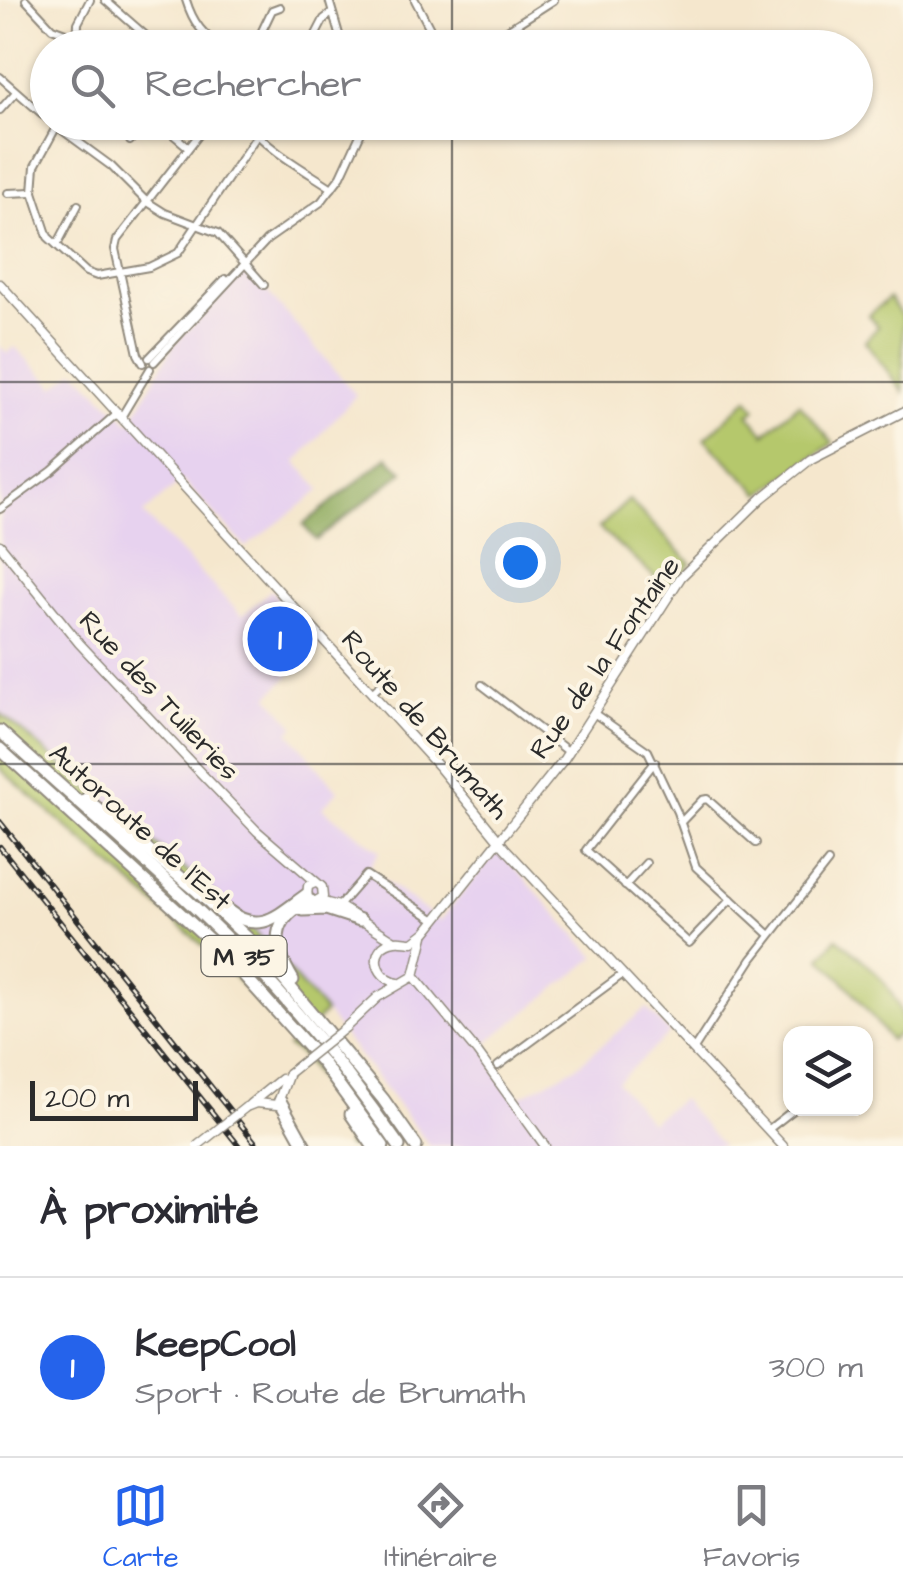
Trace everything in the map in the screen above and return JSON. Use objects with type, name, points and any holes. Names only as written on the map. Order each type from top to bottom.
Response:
[{"type":"highway","name":"Autoroute de l’Est","points":[[0,732],[201,912],[266,978],[331,1054],[399,1146]]},
{"type":"highway","name":"Autoroute de l’Est","points":[[0,749],[226,955],[299,1034],[384,1146]]},
{"type":"highway","points":[[65,790],[79,794],[183,878],[252,923],[271,919],[313,895]]},
{"type":"highway","points":[[183,878],[256,946],[416,1146]]},
{"type":"highway","points":[[313,895],[286,918],[277,936],[278,952],[316,1018]]},
{"type":"highway","points":[[286,918],[304,909],[319,908],[360,920]]},
{"type":"highway","points":[[272,1095],[305,1146]]},
{"type":"highway","points":[[346,1095],[349,1111],[373,1146]]},
{"type":"street","points":[[26,0],[57,30]]},
{"type":"street","points":[[77,30],[90,0]]},
{"type":"street","points":[[106,0],[136,30]]},
{"type":"street","points":[[186,0],[201,30]]},
{"type":"street","points":[[330,0],[337,30]]},
{"type":"street","points":[[415,0],[431,30]]},
{"type":"street","points":[[507,30],[554,0]]},
{"type":"street","points":[[262,30],[272,10],[280,7]]},
{"type":"street","points":[[317,30],[332,13]]},
{"type":"street","points":[[0,77],[30,104]]},
{"type":"street","points":[[0,110],[16,92]]},
{"type":"street","points":[[46,140],[35,166],[33,192],[42,224],[86,272],[97,276],[120,274],[172,257],[189,240],[255,140]]},
{"type":"street","points":[[76,140],[111,166],[146,201],[218,234],[264,286]]},
{"type":"street","points":[[179,140],[188,148]]},
{"type":"street","points":[[148,363],[138,349],[120,274],[117,240],[194,140]]},
{"type":"street","points":[[264,140],[333,188]]},
{"type":"street","points":[[0,509],[123,414],[148,363],[266,240],[308,214],[333,188],[357,140]]},
{"type":"street","points":[[8,193],[33,192]]},
{"type":"street","points":[[58,245],[78,205]]},
{"type":"street","name":"Route de Brumath","points":[[0,284],[443,772],[498,840],[783,1146]]},
{"type":"street","name":"Rue de la Fontaine","points":[[414,976],[426,932],[434,919],[569,752],[681,578],[762,498],[832,446],[903,412]]},
{"type":"street","name":"Rue des Tuileries","points":[[0,545],[79,643],[196,768],[315,883],[313,895]]},
{"type":"street","points":[[372,693],[391,674],[388,666]]},
{"type":"street","points":[[482,685],[569,752]]},
{"type":"street","points":[[595,714],[639,742],[655,762],[696,867],[770,936]]},
{"type":"street","points":[[655,762],[586,850],[689,943],[730,899]]},
{"type":"street","points":[[681,822],[707,799],[756,844]]},
{"type":"street","points":[[694,1050],[770,936],[828,862]]},
{"type":"street","points":[[625,886],[646,863]]},
{"type":"street","name":"Rue des Tuileries","points":[[297,866],[313,895]]},
{"type":"street","points":[[336,904],[366,875],[434,919]]},
{"type":"street","points":[[313,895],[336,904],[418,956]]},
{"type":"street","points":[[377,932],[381,950],[377,964],[382,975],[378,997]]},
{"type":"street","points":[[381,950],[416,940],[426,932]]},
{"type":"street","points":[[498,1066],[623,974]]},
{"type":"street","points":[[382,975],[398,983]]},
{"type":"street","points":[[197,1146],[246,1107],[272,1095],[288,1073],[378,997],[414,976],[477,1052],[546,1146]]},
{"type":"street","points":[[769,1130],[786,1116]]},
{"type":"shaded area","points":[[248,269],[356,395],[296,462],[321,490],[246,547],[182,480],[143,514],[242,616],[271,590],[320,644],[269,696],[295,726],[289,732],[338,791],[322,808],[380,851],[368,869],[440,921],[498,850],[596,957],[484,1045],[496,1062],[493,1067],[518,1098],[577,1066],[646,1008],[670,1033],[617,1082],[650,1122],[681,1099],[722,1146],[430,1146],[325,1012],[239,915],[0,713],[0,346],[7,353],[15,347],[55,387],[75,370],[130,423],[173,346]]},
{"type":"green space","points":[[889,298],[903,318],[903,392],[865,341],[878,327],[869,315]]},
{"type":"green space","points":[[748,398],[756,409],[749,415],[765,434],[799,403],[833,443],[761,494],[705,439]]},
{"type":"green space","points":[[388,457],[403,472],[316,540],[303,525]]},
{"type":"green space","points":[[629,500],[691,563],[672,584],[657,579],[599,528]]},
{"type":"green space","points":[[0,713],[239,915],[325,1012],[296,1042],[369,1146],[347,1146],[347,1119],[300,1054],[288,1047],[294,1042],[214,955],[0,769]]},
{"type":"green space","points":[[837,938],[871,967],[897,1003],[903,1031],[890,1040],[821,958]]},
{"type":"railway","points":[[0,822],[258,1146]]},
{"type":"railway","points":[[0,847],[239,1146]]},
{"type":"place","name":"KeepCool","points":[[280,639]]}]
